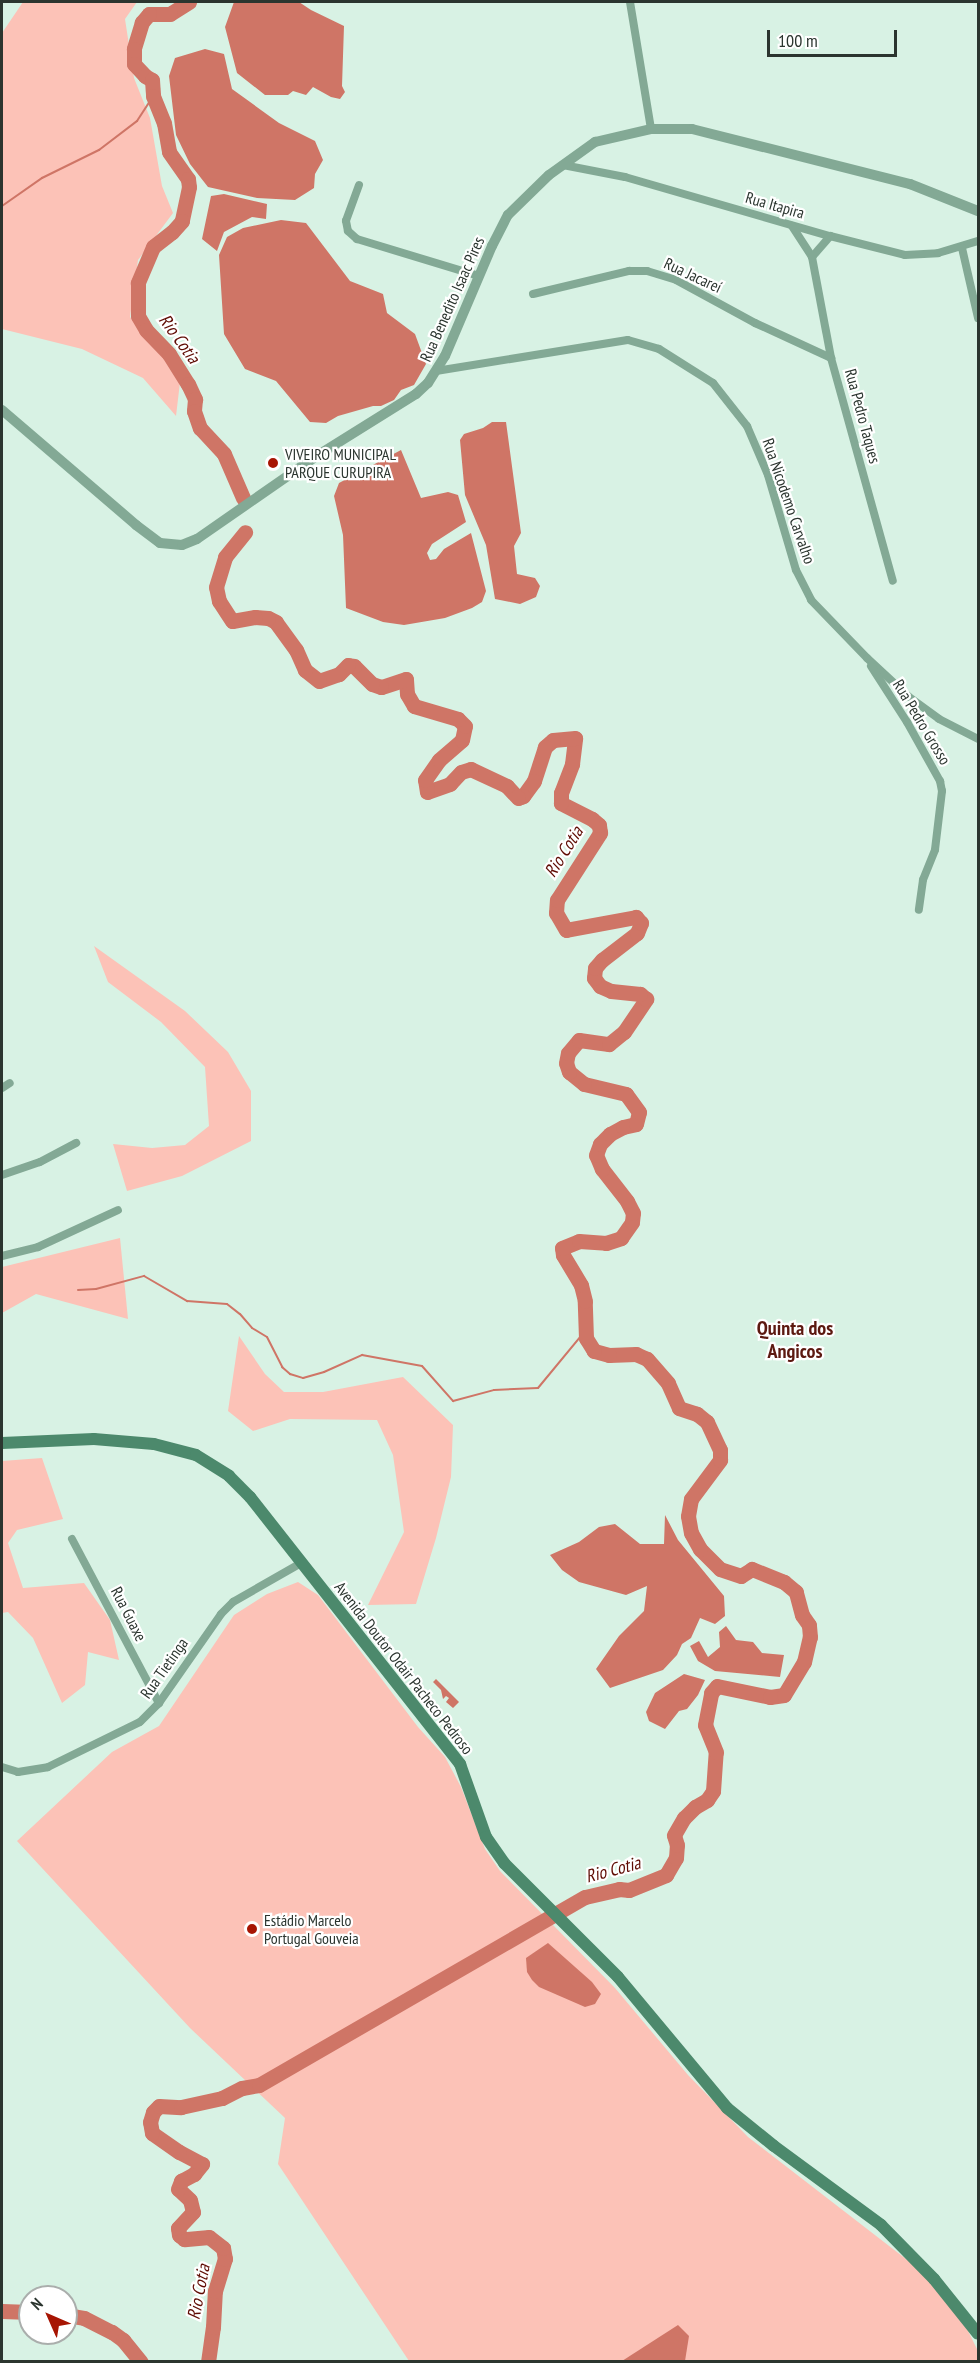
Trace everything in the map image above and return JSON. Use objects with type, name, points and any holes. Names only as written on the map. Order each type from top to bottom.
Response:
[{"type":"main road","name":"Avenida Doutor Odair Pacheco Pedroso","points":[[2,1443],[94,1439],[154,1444],[196,1455],[236,1483],[450,1749],[460,1764],[479,1821],[494,1851],[618,1977],[727,2108],[774,2146],[881,2225],[934,2279],[978,2334]]},
{"type":"street","points":[[630,2],[651,129]]},
{"type":"street","name":"Rua Benedito Isaac Pires","points":[[2,410],[135,525],[160,543],[182,545],[197,539],[315,456],[416,394],[436,371],[508,215],[563,165],[595,142],[651,129],[692,129],[910,184],[978,211]]},
{"type":"street","name":"Rua Itapira","points":[[563,165],[625,177],[904,255],[929,254],[962,248],[978,241]]},
{"type":"street","points":[[359,185],[346,221],[348,231],[357,239],[479,276]]},
{"type":"street","name":"Rua Pedro Taques","points":[[791,225],[812,257],[831,358],[893,581]]},
{"type":"street","points":[[812,257],[830,236]]},
{"type":"street","points":[[962,248],[978,318]]},
{"type":"street","name":"Rua Jacareí","points":[[533,294],[629,271],[647,271],[676,280],[755,323],[831,358]]},
{"type":"street","name":"Rua Nicodemo Carvalho","points":[[436,371],[628,340],[659,349],[713,383],[747,426],[768,475],[803,587],[811,600],[867,658],[929,712],[978,739]]},
{"type":"street","name":"Rua Pedro Grosso","points":[[867,658],[940,781],[942,791],[934,850],[923,880],[919,910]]},
{"type":"street","points":[[2,1088],[10,1083]]},
{"type":"street","points":[[2,1175],[40,1162],[76,1143]]},
{"type":"street","points":[[2,1256],[38,1246],[118,1210]]},
{"type":"street","name":"Rua Guaxe","points":[[72,1539],[159,1703]]},
{"type":"street","name":"Rua Tietinga","points":[[2,1767],[18,1772],[48,1767],[140,1722],[159,1703],[221,1614],[233,1602],[301,1563]]},
{"type":"shaded area","points":[[23,2],[137,2],[125,19],[134,78],[150,118],[162,186],[173,213],[138,260],[130,317],[181,374],[176,416],[143,378],[82,349],[2,329],[2,33]]},
{"type":"shaded area","points":[[234,2],[299,2],[344,26],[342,86],[345,92],[340,99],[331,97],[313,87],[306,95],[293,91],[288,95],[265,95],[237,73],[225,27]]},
{"type":"shaded area","points":[[205,49],[224,54],[232,89],[279,123],[315,141],[323,160],[315,174],[314,188],[295,200],[257,198],[208,187],[190,164],[176,135],[169,76],[175,58]]},
{"type":"shaded area","points":[[224,194],[267,204],[266,219],[252,217],[224,232],[217,251],[202,239],[211,196]]},
{"type":"shaded area","points":[[281,220],[306,223],[350,281],[383,294],[387,313],[415,334],[426,364],[414,385],[401,390],[394,400],[381,406],[373,406],[338,416],[326,423],[310,422],[276,381],[245,369],[224,334],[219,255],[227,237],[243,228]]},
{"type":"shaded area","points":[[492,422],[506,422],[521,533],[514,546],[517,574],[535,578],[540,586],[536,597],[520,604],[495,599],[486,545],[465,495],[460,440],[464,434],[483,428]]},
{"type":"shaded area","points":[[401,450],[421,498],[448,492],[458,495],[466,522],[432,544],[427,553],[430,560],[436,559],[444,549],[471,533],[486,591],[482,602],[472,608],[445,618],[404,625],[383,622],[346,608],[343,535],[334,496],[339,483]]},
{"type":"shaded area","points":[[94,946],[185,1011],[228,1052],[251,1091],[251,1141],[182,1176],[127,1191],[113,1144],[152,1148],[185,1145],[209,1126],[205,1067],[161,1022],[108,982]]},
{"type":"shaded area","points":[[120,1238],[128,1319],[36,1294],[2,1313],[2,1267]]},
{"type":"shaded area","points":[[239,1336],[265,1374],[284,1392],[323,1392],[403,1377],[453,1425],[451,1477],[416,1604],[368,1605],[404,1532],[393,1455],[377,1420],[290,1419],[253,1431],[228,1411]]},
{"type":"shaded area","points":[[42,1458],[63,1519],[17,1530],[8,1543],[23,1588],[84,1583],[110,1620],[119,1660],[88,1652],[85,1685],[62,1703],[33,1638],[8,1612],[2,1613],[2,1461]]},
{"type":"shaded area","points":[[665,1515],[678,1540],[724,1596],[725,1616],[715,1624],[700,1618],[691,1638],[682,1644],[677,1655],[663,1670],[610,1688],[596,1669],[619,1636],[644,1611],[647,1586],[626,1595],[579,1582],[562,1570],[550,1555],[579,1542],[599,1527],[615,1524],[640,1544],[664,1544]]},
{"type":"shaded area","points":[[298,1582],[318,1595],[418,1727],[445,1757],[461,1787],[485,1849],[500,1871],[615,1988],[688,2075],[748,2137],[915,2266],[960,2315],[978,2351],[978,2361],[409,2361],[278,2164],[285,2118],[190,2028],[17,1841],[112,1752],[159,1726],[234,1615],[267,1594]]},
{"type":"shaded area","points":[[726,1626],[736,1640],[753,1642],[762,1653],[784,1655],[780,1677],[715,1671],[698,1661],[690,1646],[699,1641],[708,1657],[720,1647],[719,1632]]},
{"type":"shaded area","points":[[684,1674],[705,1680],[698,1695],[687,1709],[679,1711],[665,1729],[649,1721],[646,1712],[655,1693]]},
{"type":"shaded area","points":[[436,1679],[459,1702],[453,1708],[446,1702],[449,1698],[446,1696],[443,1699],[441,1690],[433,1682]]},
{"type":"shaded area","points":[[548,1943],[592,1982],[601,1994],[595,2004],[585,2007],[539,1987],[532,1980],[527,1972],[526,1958]]},
{"type":"shaded area","points":[[678,2325],[689,2336],[685,2361],[622,2361]]},
{"type":"waterway","name":"Rio Cotia","points":[[189,2],[170,14],[149,14],[142,22],[134,49],[134,64],[152,80],[153,96],[164,123],[169,152],[188,179],[189,187],[182,221],[153,247],[138,283],[138,316],[146,330],[169,354],[188,384],[195,399],[194,411],[200,428],[224,454],[243,498]]},
{"type":"waterway","points":[[2,206],[42,178],[99,150],[137,121],[153,96]]},
{"type":"waterway","name":"Rio Cotia","points":[[208,2362],[215,2291],[225,2259],[223,2248],[209,2237],[184,2239],[179,2235],[178,2228],[193,2212],[190,2200],[178,2189],[181,2181],[194,2174],[202,2164],[179,2152],[152,2133],[150,2122],[153,2112],[159,2106],[181,2107],[222,2098],[242,2088],[259,2085],[585,1897],[619,1889],[629,1890],[666,1875],[676,1858],[677,1845],[674,1835],[684,1818],[695,1807],[707,1800],[713,1791],[716,1752],[705,1725],[711,1693],[717,1686],[770,1697],[784,1695],[804,1662],[810,1637],[809,1625],[802,1615],[796,1592],[784,1582],[752,1569],[741,1576],[720,1569],[700,1549],[691,1533],[688,1516],[691,1499],[720,1460],[720,1450],[707,1422],[697,1414],[679,1408],[668,1383],[647,1359],[636,1354],[609,1355],[594,1351],[586,1338],[585,1301],[581,1285],[563,1255],[562,1248],[579,1241],[606,1243],[621,1238],[632,1222],[633,1213],[627,1201],[602,1169],[596,1155],[600,1144],[610,1134],[623,1127],[636,1124],[639,1112],[626,1094],[584,1084],[569,1072],[566,1063],[568,1053],[579,1040],[609,1044],[624,1032],[646,999],[640,994],[611,991],[600,986],[594,978],[595,968],[602,960],[637,933],[641,923],[636,917],[566,930],[556,913],[557,900],[600,833],[599,825],[592,819],[561,803],[561,793],[572,764],[575,738],[553,740],[545,747],[534,781],[523,796],[518,798],[507,786],[471,769],[461,772],[450,784],[427,792],[425,780],[439,760],[462,740],[465,726],[458,719],[414,706],[407,694],[406,679],[381,687],[372,684],[354,666],[348,665],[339,674],[319,681],[305,670],[296,650],[276,622],[268,618],[255,617],[232,621],[219,601],[216,587],[225,557],[245,532]]},
{"type":"waterway","points":[[78,1290],[96,1289],[144,1276],[187,1301],[227,1304],[252,1328],[267,1337],[282,1367],[290,1374],[303,1378],[324,1372],[362,1355],[422,1366],[453,1401],[494,1390],[538,1388],[586,1330]]},
{"type":"waterway","name":"Rio Cotia","points":[[2,2311],[18,2312]]},
{"type":"waterway","name":"Rio Cotia","points":[[78,2317],[112,2332],[123,2340],[141,2362]]},
{"type":"place","name":"VIVEIRO MUNICIPAL PARQUE CURUPIRA","points":[[273,463]]},
{"type":"place","name":"Estádio Marcelo Portugal Gouveia","points":[[252,1929]]},
{"type":"district","name":"Quinta dos Angicos","points":[[795,1340]]}]
